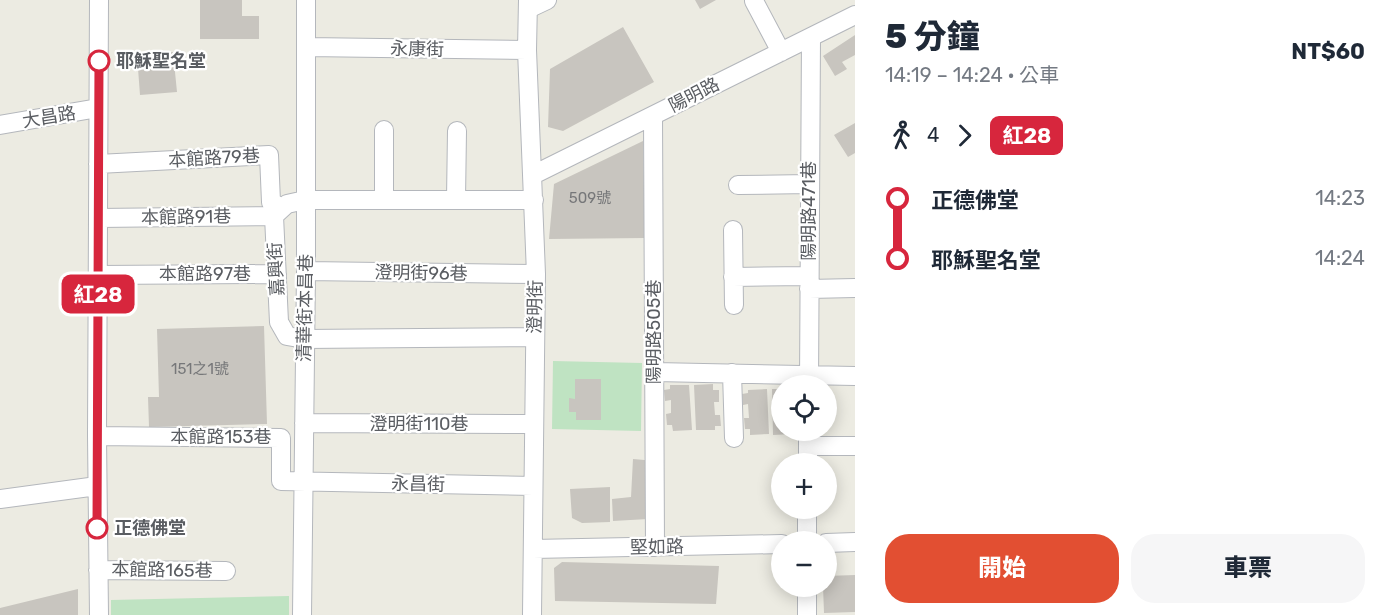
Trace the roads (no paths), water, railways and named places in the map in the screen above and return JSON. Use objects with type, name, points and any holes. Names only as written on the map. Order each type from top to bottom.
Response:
[{"type":"street","points":[[99,0],[97,436],[99,615]]},
{"type":"street","name":"清華街本昌巷","points":[[302,615],[306,0]]},
{"type":"street","points":[[528,5],[547,0]]},
{"type":"street","points":[[754,1],[781,52]]},
{"type":"street","name":"澄明街","points":[[528,5],[527,50],[536,274],[532,615]]},
{"type":"street","name":"陽明路","points":[[533,175],[855,15]]},
{"type":"street","name":"陽明路471巷","points":[[809,375],[811,37]]},
{"type":"street","name":"永康街","points":[[307,47],[527,50]]},
{"type":"street","name":"大昌路","points":[[0,124],[98,108]]},
{"type":"street","name":"陽明路505巷","points":[[653,116],[655,547]]},
{"type":"street","points":[[384,130],[384,199]]},
{"type":"street","points":[[456,199],[457,131]]},
{"type":"street","name":"本館路79巷","points":[[98,164],[269,155],[271,202],[278,212]]},
{"type":"street","points":[[738,185],[809,184]]},
{"type":"street","points":[[278,212],[287,204],[305,200],[534,200]]},
{"type":"street","name":"本館路91巷","points":[[98,218],[278,212]]},
{"type":"street","name":"嘉興街","points":[[278,212],[279,322],[287,336],[304,339]]},
{"type":"street","points":[[733,230],[734,305]]},
{"type":"street","name":"澄明街96巷","points":[[306,271],[536,274]]},
{"type":"street","name":"本館路97巷","points":[[98,275],[277,274]]},
{"type":"street","points":[[733,277],[809,282],[855,288]]},
{"type":"street","points":[[304,339],[535,337]]},
{"type":"street","points":[[655,372],[732,373],[771,377]]},
{"type":"street","points":[[732,373],[734,438]]},
{"type":"street","points":[[837,377],[855,375]]},
{"type":"street","name":"澄明街110巷","points":[[304,423],[534,424]]},
{"type":"street","name":"本館路153巷","points":[[97,436],[281,438],[281,481],[303,482]]},
{"type":"street","points":[[808,447],[855,446]]},
{"type":"street","name":"永昌街","points":[[303,482],[533,486]]},
{"type":"street","points":[[0,499],[97,486]]},
{"type":"street","points":[[837,543],[855,542]]},
{"type":"street","name":"堅如路","points":[[533,549],[771,544]]},
{"type":"street","name":"本館路165巷","points":[[98,570],[225,571]]},
{"type":"street","points":[[807,597],[807,615]]},
{"type":"place","name":"耶穌聖名堂","points":[[99,61]]},
{"type":"place","name":"正德佛堂","points":[[97,528]]}]
